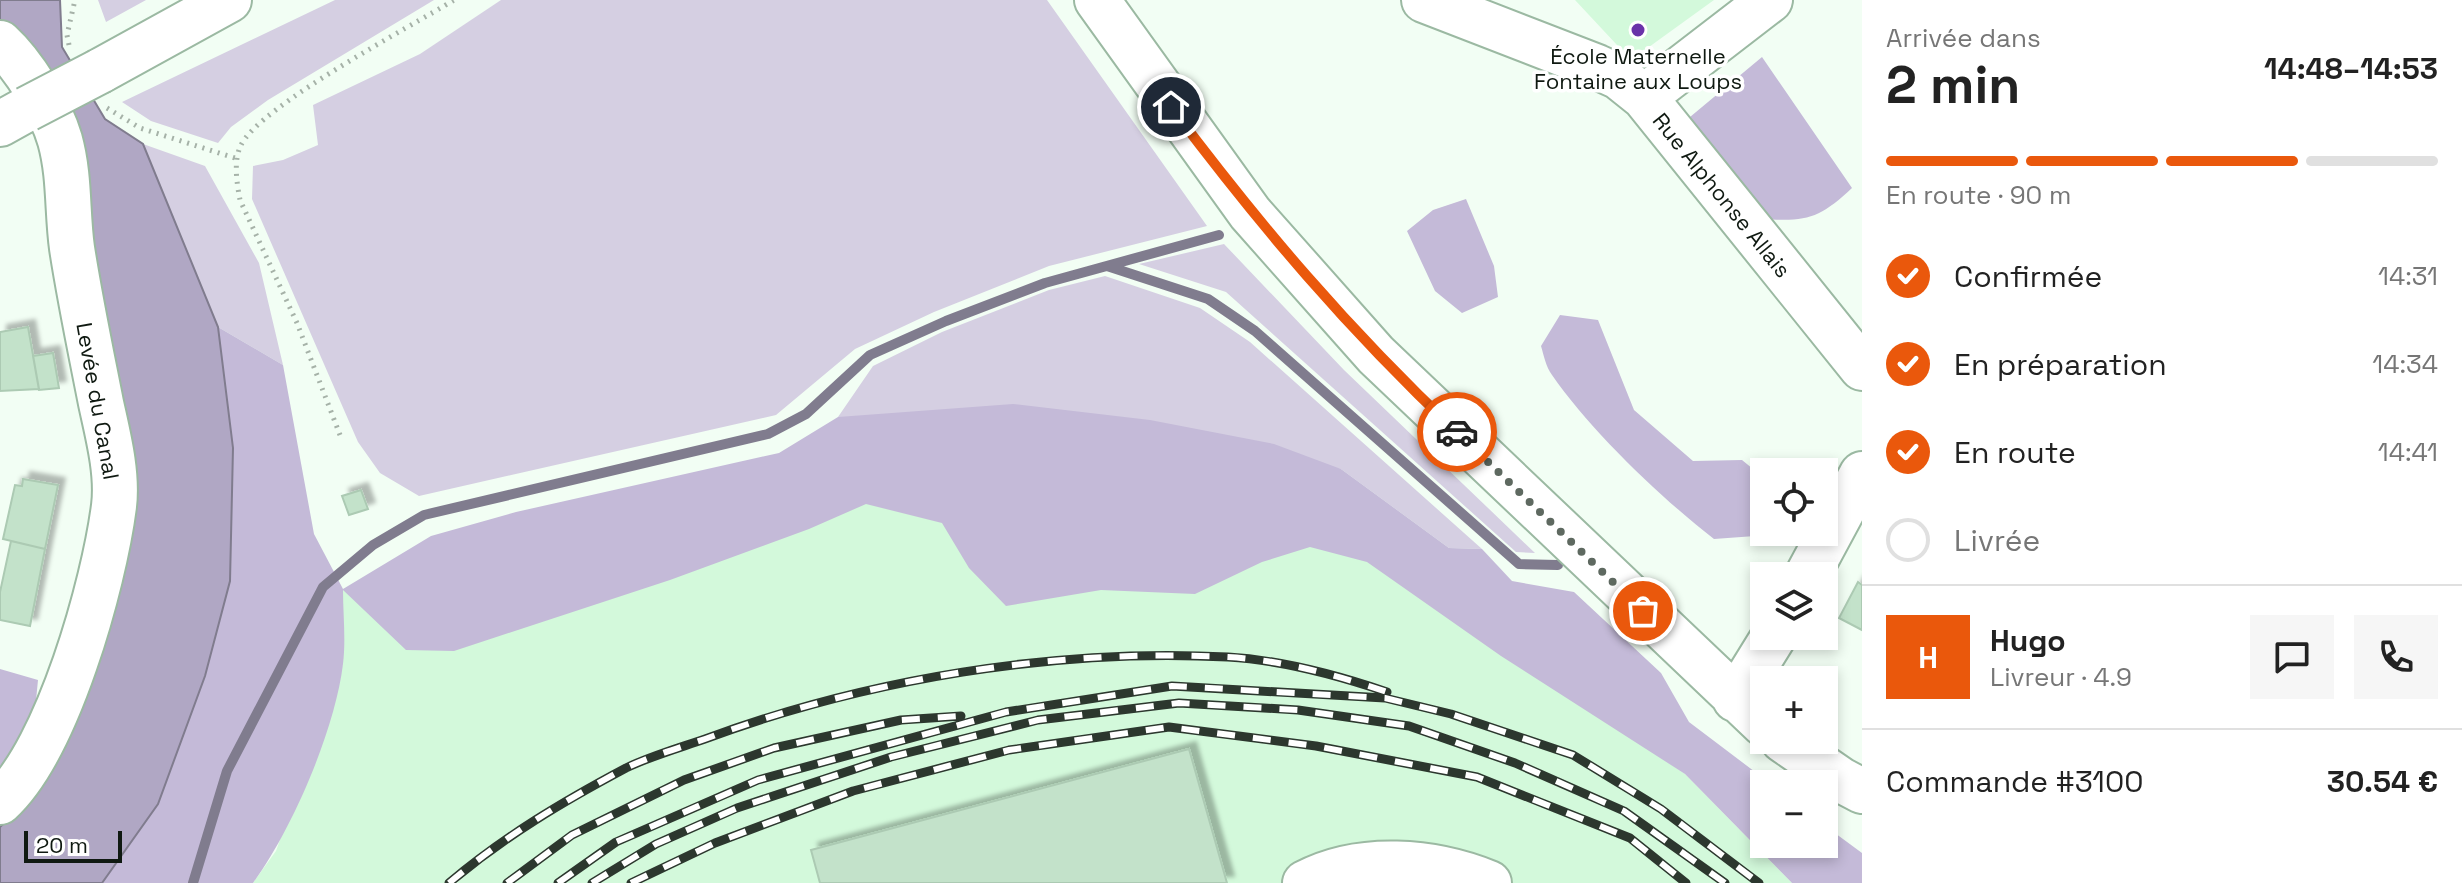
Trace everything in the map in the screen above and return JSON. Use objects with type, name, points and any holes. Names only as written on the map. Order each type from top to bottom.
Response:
[{"type":"street","points":[[1097,0],[1233,190],[1302,274],[1376,355],[1750,712]]},
{"type":"street","name":"Rue Alphonse Allais","points":[[1424,0],[1597,67],[1619,77],[1644,97],[1862,368]]},
{"type":"street","points":[[1644,97],[1770,0]]},
{"type":"street","points":[[13,117],[231,2]]},
{"type":"street","name":"Levée du Canal","points":[[0,43],[20,61],[59,137],[69,186],[74,258],[109,443],[115,503],[98,578],[72,668],[41,744],[15,789],[0,802]]},
{"type":"street","points":[[1815,562],[1862,474]]},
{"type":"street","points":[[1803,754],[1862,791]]},
{"type":"street","points":[[1305,883],[1353,867],[1394,863],[1462,872],[1489,883]]},
{"type":"path","points":[[340,435],[297,323],[240,200],[237,180],[240,147],[265,116],[454,0]]},
{"type":"shaded area","points":[[0,0],[60,0],[62,47],[105,119],[143,144],[218,327],[233,448],[230,581],[205,676],[158,804],[102,883],[0,883],[0,827],[12,816],[100,629],[89,275],[0,30]]},
{"type":"shaded area","points":[[98,0],[146,0],[106,22]]},
{"type":"shaded area","points":[[335,0],[434,0],[268,100],[231,127],[218,143],[151,121],[122,102]]},
{"type":"shaded area","points":[[501,0],[1047,0],[1207,226],[1049,266],[934,312],[855,349],[776,415],[419,496],[380,473],[358,442],[252,199],[253,166],[283,160],[318,145],[313,105],[420,54]]},
{"type":"shaded area","name":"École Maternelle Fontaine aux Loups","points":[[1575,0],[1714,0],[1631,60]]},
{"type":"shaded area","points":[[1762,57],[1852,188],[1831,206],[1812,216],[1791,220],[1764,219],[1690,117]]},
{"type":"shaded area","points":[[143,144],[205,166],[259,263],[283,365],[218,327]]},
{"type":"shaded area","points":[[1466,199],[1494,266],[1498,297],[1462,313],[1435,291],[1407,231],[1433,210]]},
{"type":"shaded area","points":[[1224,244],[1344,370],[1535,553],[1516,552],[1226,292],[1139,264]]},
{"type":"shaded area","points":[[1105,276],[1200,308],[1250,342],[1482,549],[1449,548],[1341,469],[838,417],[873,366],[942,332],[1049,290]]},
{"type":"shaded area","points":[[1560,315],[1598,320],[1634,410],[1693,461],[1742,460],[1750,467],[1750,536],[1714,539],[1671,504],[1586,418],[1550,372],[1541,346]]},
{"type":"shaded area","points":[[218,327],[283,365],[314,534],[343,589],[431,536],[516,512],[779,453],[838,417],[1013,404],[1150,420],[1274,444],[1341,469],[1449,548],[1482,549],[1512,581],[1574,592],[1661,673],[1689,722],[1752,770],[1750,770],[1750,840],[1685,774],[1501,656],[1367,562],[1310,547],[1262,562],[1195,594],[1101,590],[1006,606],[969,568],[942,523],[866,504],[809,529],[670,580],[454,651],[406,650],[343,590],[344,655],[331,719],[297,808],[253,883],[102,883],[158,804],[205,676],[230,581],[233,448]]},
{"type":"shaded area","points":[[1233,466],[1685,774],[1750,840],[1750,858],[1767,858],[1792,883],[253,883],[276,851],[343,664],[343,589],[495,538]]},
{"type":"shaded area","points":[[0,669],[38,680],[34,721],[0,776]]},
{"type":"shaded area","points":[[1838,835],[1862,853],[1862,883],[1792,883],[1767,858],[1838,858]]},
{"type":"building","points":[[28,327],[39,389],[0,391],[0,332]]},
{"type":"building","points":[[53,353],[59,388],[39,390],[33,356]]},
{"type":"building","points":[[23,479],[58,485],[45,549],[3,539],[15,485],[22,486]]},
{"type":"building","points":[[361,490],[368,509],[349,515],[342,496]]},
{"type":"building","points":[[11,541],[45,549],[30,626],[0,620],[0,592]]},
{"type":"building","points":[[1858,582],[1862,585],[1862,630],[1839,618]]},
{"type":"building","points":[[1189,749],[1227,883],[820,883],[811,850]]},
{"type":"waterway","points":[[193,883],[227,771],[323,587],[373,545],[424,515],[768,434],[806,414],[870,355],[946,321],[1045,283],[1219,235]]},
{"type":"waterway","points":[[1107,266],[1208,299],[1255,331],[1519,564],[1558,565]]},
{"type":"railway","points":[[449,883],[534,821],[626,768],[767,718],[896,684],[1029,663],[1163,655],[1268,661],[1329,674],[1387,692]]},
{"type":"railway","points":[[558,883],[616,842],[758,780],[1006,712],[1172,686],[1385,698],[1451,714],[1573,755],[1661,809],[1759,883]]},
{"type":"railway","points":[[592,883],[656,844],[737,808],[891,757],[1038,720],[1179,703],[1298,710],[1409,726],[1515,763],[1624,811],[1725,883]]},
{"type":"railway","points":[[507,883],[572,835],[684,780],[774,748],[901,720],[961,716]]},
{"type":"railway","points":[[631,883],[715,843],[853,791],[1009,750],[1169,727],[1316,746],[1477,777],[1630,838],[1686,883]]},
{"type":"way so far","points":[[1457,432],[1643,611]]},
{"type":"place","name":"École Maternelle Fontaine aux Loups","points":[[1638,30]]},
{"type":"route","points":[[1171,107],[1250,213],[1302,274],[1376,355],[1457,432]]}]
